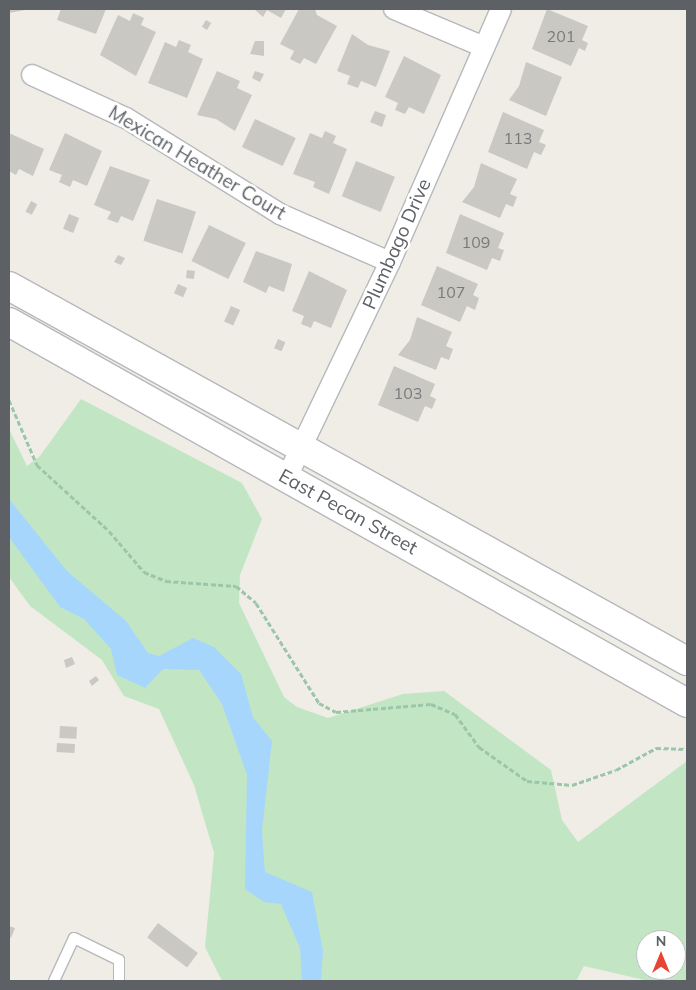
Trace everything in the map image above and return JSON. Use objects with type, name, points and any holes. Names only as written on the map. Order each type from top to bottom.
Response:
[{"type":"main road","name":"East Pecan Street","points":[[9,286],[300,450],[687,661]]},
{"type":"main road","name":"East Pecan Street","points":[[9,322],[687,704]]},
{"type":"street","points":[[394,9],[484,47]]},
{"type":"street","name":"Plumbago Drive","points":[[287,478],[390,262],[501,9]]},
{"type":"street","name":"Mexican Heather Court","points":[[32,75],[126,118],[280,214],[390,262]]},
{"type":"lane","points":[[54,981],[74,938],[119,960],[119,981]]},
{"type":"path","points":[[9,400],[37,465],[109,531],[144,572],[166,581],[236,586],[256,603],[319,704],[336,712],[431,704],[455,714],[479,747],[527,781],[572,785],[616,770],[656,748],[687,749]]},
{"type":"green space","points":[[81,399],[242,483],[262,519],[240,575],[239,603],[284,697],[297,707],[328,718],[403,694],[444,691],[551,770],[562,820],[578,842],[687,761],[687,981],[645,980],[686,980],[686,930],[636,930],[636,978],[584,966],[576,981],[222,981],[205,947],[214,853],[194,785],[159,709],[124,696],[102,660],[30,606],[9,577],[9,429],[27,466],[40,456]]},
{"type":"water","points":[[9,499],[67,571],[126,621],[148,653],[159,656],[193,638],[214,647],[241,674],[253,717],[272,741],[262,831],[265,872],[312,892],[323,951],[321,981],[302,981],[300,948],[281,904],[264,902],[245,889],[247,775],[222,704],[199,670],[163,669],[145,688],[117,675],[111,649],[84,619],[60,607],[9,537]]},
{"type":"building","points":[[9,9],[25,9],[25,10],[9,13]]},
{"type":"building","points":[[61,9],[106,9],[96,34],[57,20]]},
{"type":"building","points":[[254,9],[286,9],[281,18],[267,10],[263,17]]},
{"type":"building","points":[[299,9],[315,9],[317,15],[337,26],[316,64],[304,58],[300,64],[290,59],[294,51],[280,44]]},
{"type":"building","points":[[547,9],[588,26],[582,40],[588,43],[585,51],[579,48],[571,66],[532,49]]},
{"type":"building","points":[[133,13],[144,18],[141,25],[156,32],[136,76],[100,55],[118,15],[130,21]]},
{"type":"building","points":[[206,20],[211,23],[207,30],[202,27]]},
{"type":"building","points":[[352,34],[368,45],[390,51],[376,87],[361,81],[358,88],[347,84],[350,76],[337,71]]},
{"type":"building","points":[[179,40],[191,45],[188,52],[203,59],[187,98],[148,83],[165,42],[176,47]]},
{"type":"building","points":[[255,41],[264,41],[264,56],[250,54]]},
{"type":"building","points":[[404,56],[441,75],[424,114],[409,107],[405,114],[395,110],[398,103],[385,97]]},
{"type":"building","points":[[526,62],[562,77],[546,116],[509,100],[519,86]]},
{"type":"building","points":[[217,71],[240,81],[237,88],[252,95],[235,131],[216,119],[197,115]]},
{"type":"building","points":[[255,71],[264,74],[260,82],[252,78]]},
{"type":"building","points":[[375,111],[386,115],[382,127],[370,122]]},
{"type":"building","points":[[503,112],[544,130],[539,142],[546,145],[541,155],[534,152],[527,169],[488,152]]},
{"type":"building","points":[[255,119],[296,138],[283,166],[242,147]]},
{"type":"building","points":[[325,131],[336,136],[333,143],[347,149],[329,194],[313,187],[315,182],[293,174],[310,133],[322,138]]},
{"type":"building","points":[[9,133],[44,149],[33,176],[19,169],[16,175],[9,171]]},
{"type":"building","points":[[65,133],[102,151],[87,186],[73,180],[70,187],[59,182],[62,175],[49,170]]},
{"type":"building","points":[[356,161],[395,177],[381,212],[342,196]]},
{"type":"building","points":[[481,163],[517,179],[510,194],[517,197],[513,207],[506,204],[500,218],[462,202],[474,187]]},
{"type":"building","points":[[110,166],[150,180],[133,221],[121,216],[118,223],[107,219],[111,212],[94,205]]},
{"type":"building","points":[[157,199],[196,212],[182,254],[143,241]]},
{"type":"building","points":[[31,201],[37,204],[32,215],[26,212]]},
{"type":"building","points":[[69,214],[79,218],[73,233],[63,229]]},
{"type":"building","points":[[460,214],[504,233],[498,248],[504,250],[500,261],[492,258],[487,270],[446,253]]},
{"type":"building","points":[[209,225],[246,243],[228,279],[191,261]]},
{"type":"building","points":[[256,251],[292,264],[284,292],[269,286],[266,293],[243,282]]},
{"type":"building","points":[[118,255],[125,258],[121,265],[114,262]]},
{"type":"building","points":[[437,266],[478,284],[473,295],[479,298],[475,310],[467,306],[460,322],[421,305]]},
{"type":"building","points":[[187,270],[195,271],[194,279],[186,278]]},
{"type":"building","points":[[309,271],[347,290],[331,328],[314,321],[311,328],[301,324],[304,316],[292,311]]},
{"type":"building","points":[[178,284],[187,288],[183,297],[174,293]]},
{"type":"building","points":[[231,306],[240,310],[233,326],[224,322]]},
{"type":"building","points":[[417,317],[452,332],[446,346],[453,349],[449,360],[441,357],[436,370],[398,355],[410,340]]},
{"type":"building","points":[[278,339],[285,342],[281,351],[274,348]]},
{"type":"building","points":[[394,366],[435,384],[430,396],[436,399],[432,409],[425,406],[418,422],[378,405]]},
{"type":"building","points":[[72,657],[75,664],[66,668],[64,660]]},
{"type":"building","points":[[96,676],[99,680],[92,686],[89,681]]},
{"type":"building","points":[[60,726],[77,727],[76,739],[59,738]]},
{"type":"building","points":[[57,743],[75,744],[75,753],[57,752]]},
{"type":"building","points":[[158,923],[198,953],[187,967],[147,937]]},
{"type":"building","points":[[9,926],[15,928],[11,938],[9,937]]}]
